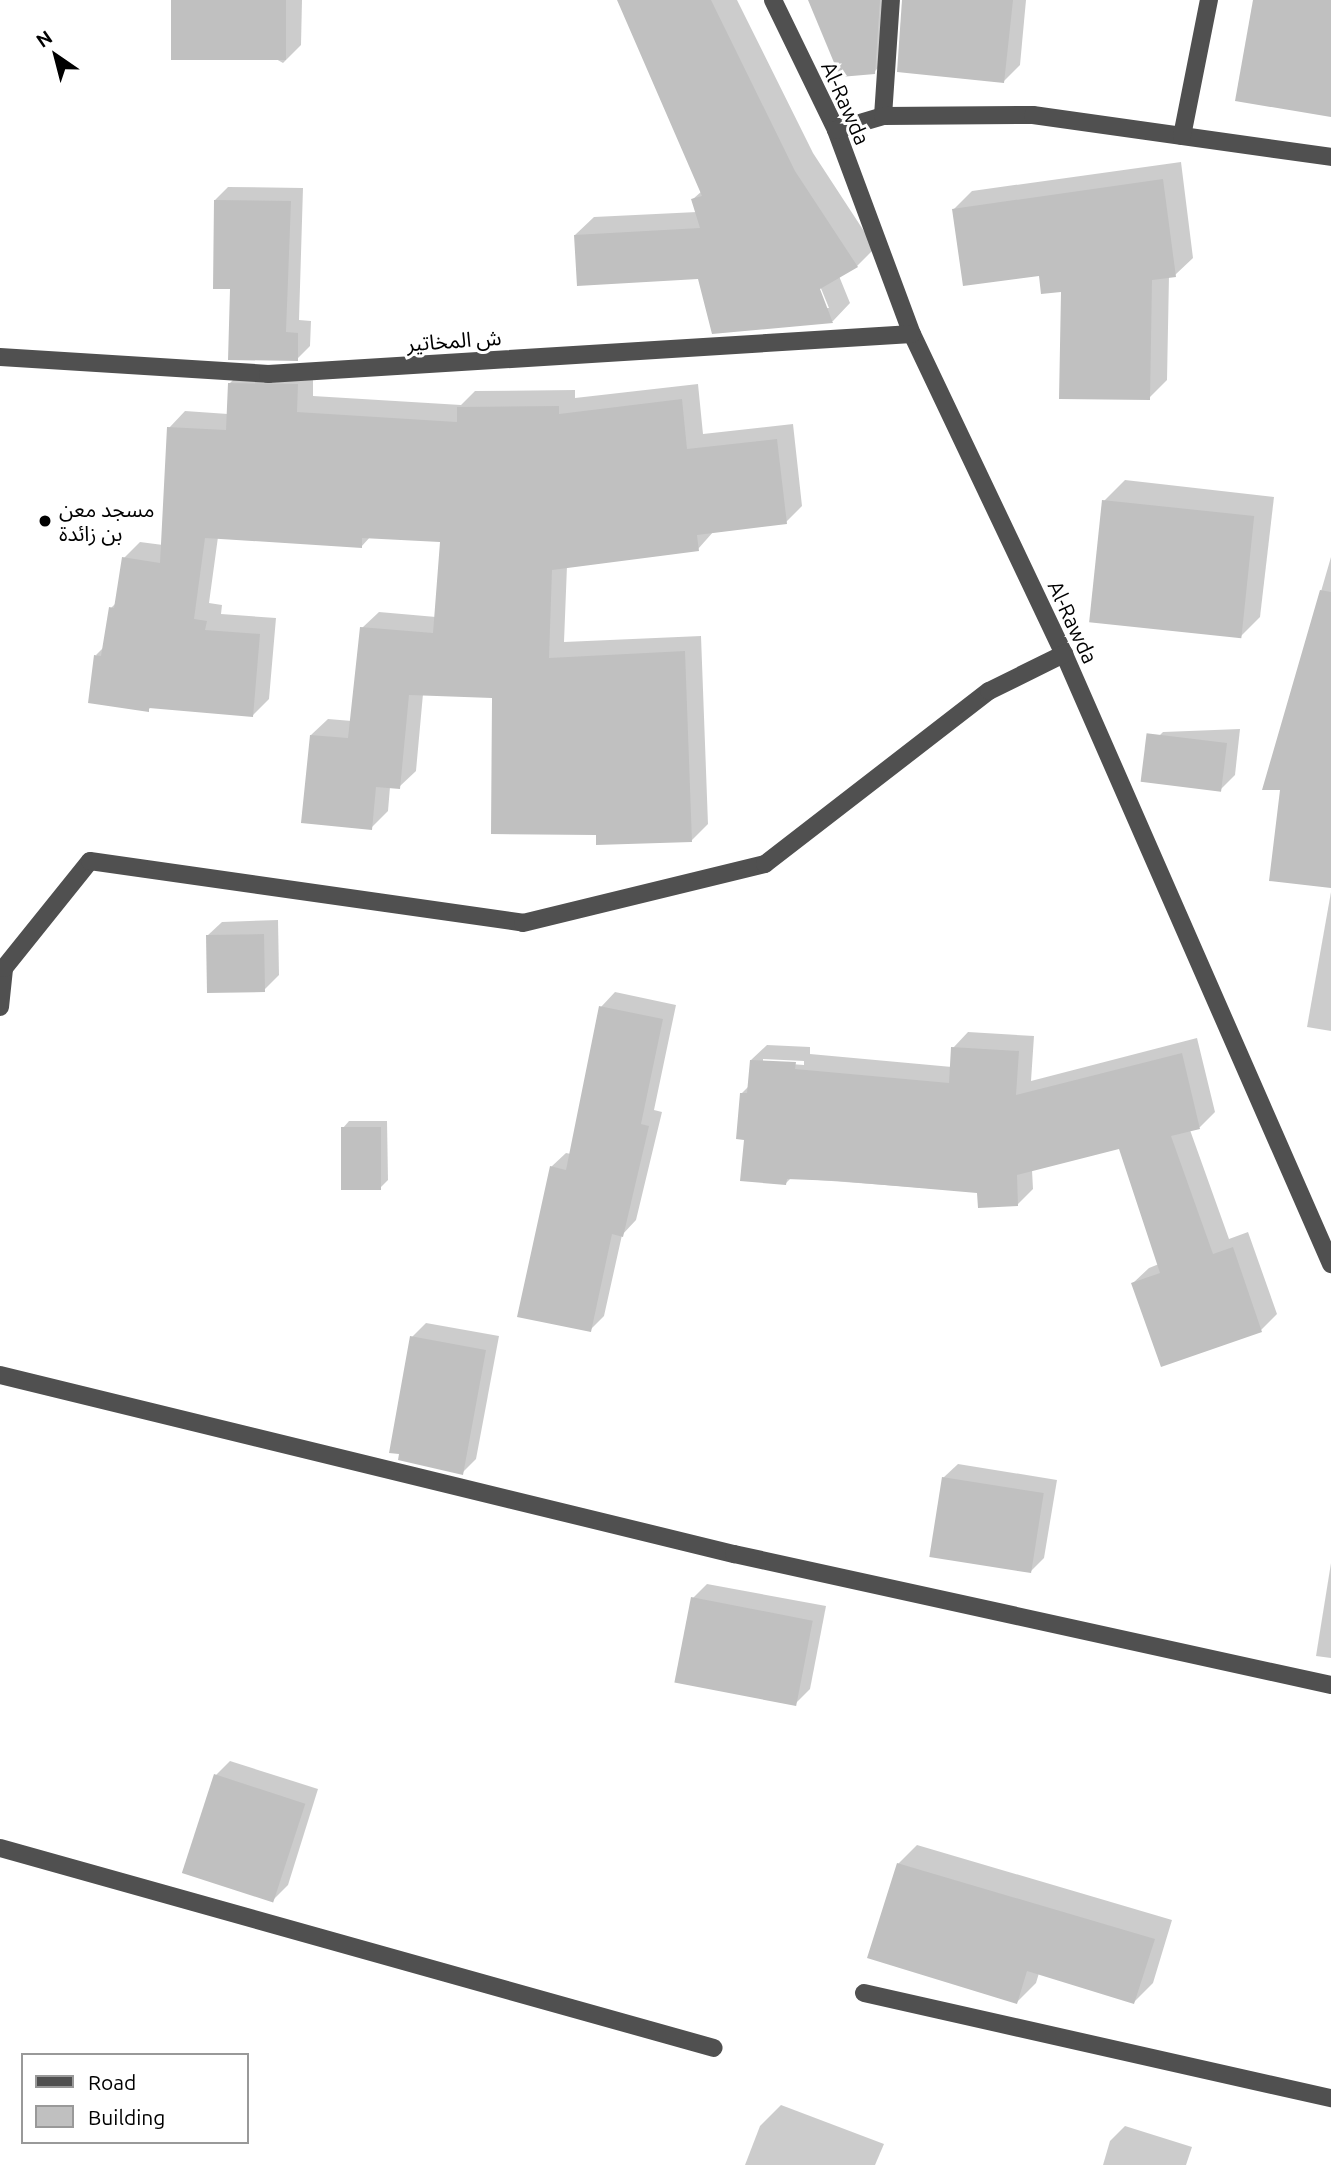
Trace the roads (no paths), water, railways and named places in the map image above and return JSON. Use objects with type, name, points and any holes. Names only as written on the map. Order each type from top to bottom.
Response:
[{"type":"street","name":"Al-Rawda","points":[[773,0],[836,130],[912,334],[1064,654],[1331,1264]]},
{"type":"street","points":[[883,116],[891,0]]},
{"type":"street","points":[[1182,136],[1209,0]]},
{"type":"street","points":[[836,130],[883,116],[1033,115],[1331,158]]},
{"type":"street","name":"ش المخاتير","points":[[0,357],[268,374],[912,334]]},
{"type":"street","points":[[0,1007],[5,968],[90,861],[523,923],[765,864],[989,691],[1064,654]]},
{"type":"street","points":[[0,1375],[734,1553],[1331,1685]]},
{"type":"street","points":[[0,1848],[713,2048]]},
{"type":"street","points":[[864,1993],[1331,2098]]},
{"type":"place","name":"مسجد معن بن زائدة","points":[[45,521]]}]
